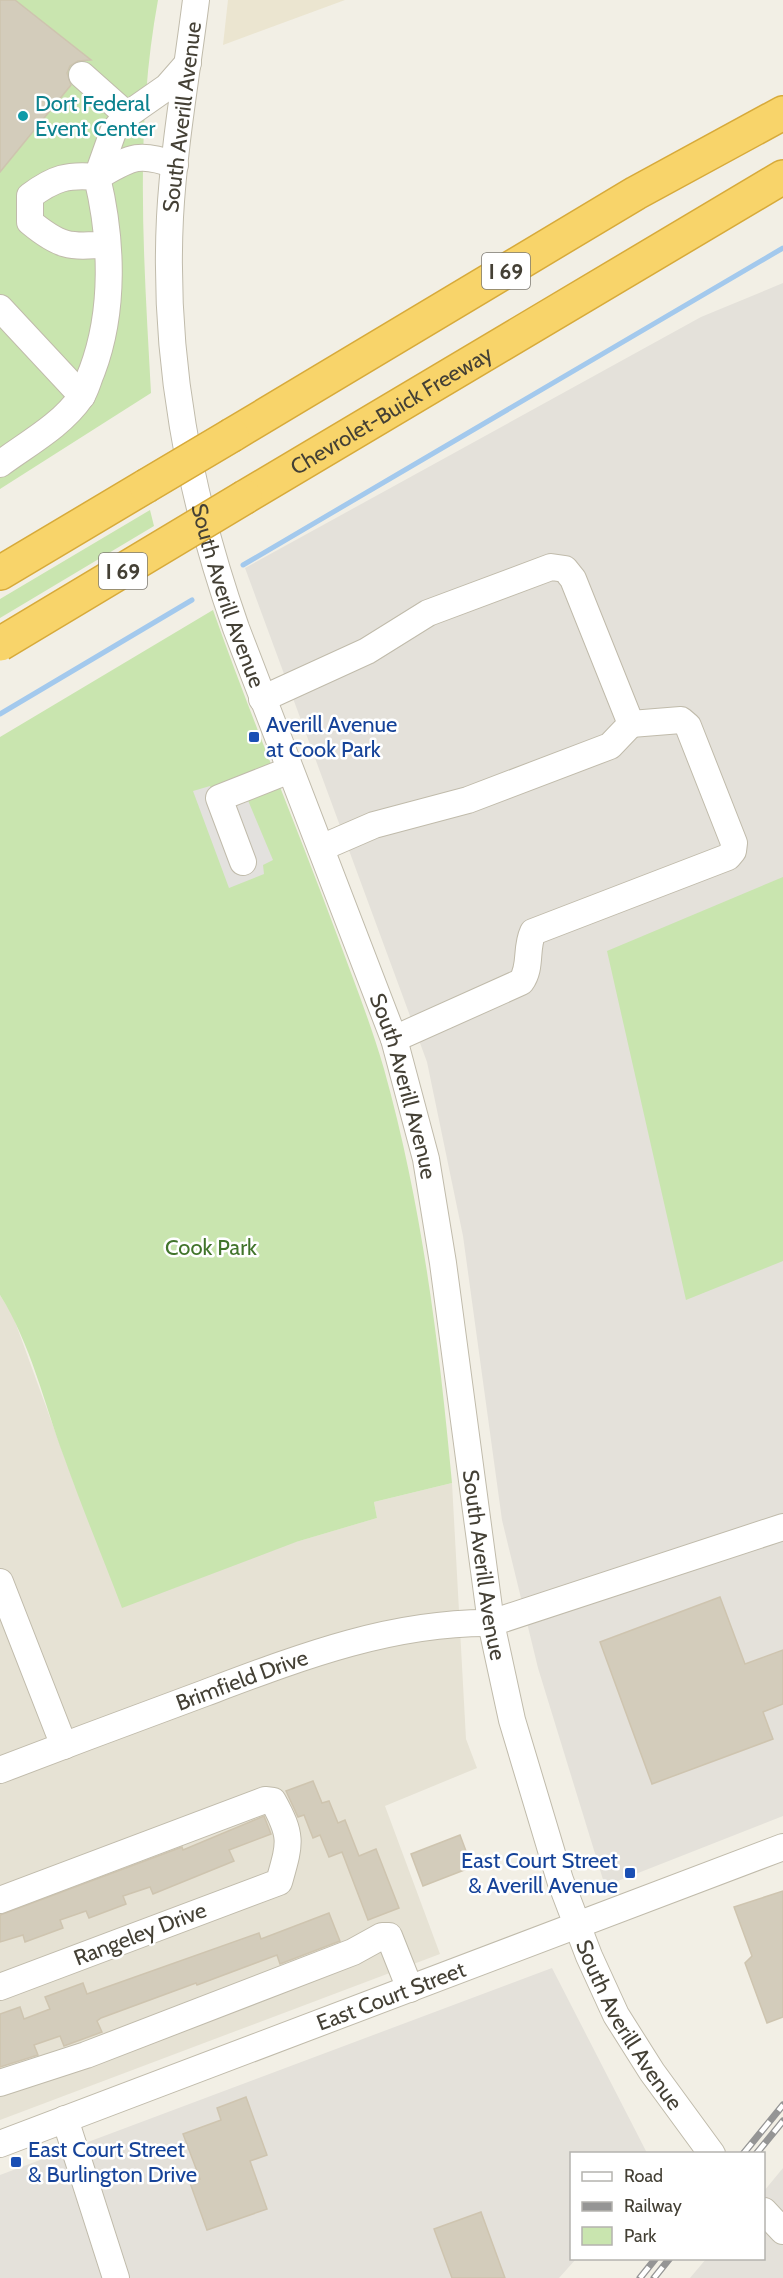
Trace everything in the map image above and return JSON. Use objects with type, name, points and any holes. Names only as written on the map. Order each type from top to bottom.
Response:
[{"type":"highway","name":"I 69","points":[[0,573],[636,193],[783,113]]},
{"type":"highway","name":"Chevrolet-Buick Freeway","points":[[0,644],[783,177]]},
{"type":"highway","points":[[734,207],[783,185]]},
{"type":"highway","points":[[0,566],[73,529]]},
{"type":"street","name":"South Averill Avenue","points":[[196,0],[175,165],[169,265],[181,427],[196,497],[213,562],[262,699],[394,1039],[426,1159],[440,1239],[490,1623],[512,1720],[576,1926],[599,1981],[631,2042],[711,2152]]},
{"type":"street","points":[[0,464],[65,416],[82,396],[98,355],[109,291],[106,215],[97,177],[113,132],[127,115],[162,92],[188,63]]},
{"type":"street","points":[[82,75],[127,115]]},
{"type":"street","points":[[107,244],[76,248],[50,238],[30,222],[30,196],[49,182],[76,175],[97,177],[137,156],[155,157],[175,165]]},
{"type":"street","points":[[0,308],[82,396]]},
{"type":"street","points":[[262,699],[367,651],[428,613],[551,567],[565,569],[573,579],[631,724]]},
{"type":"street","points":[[321,848],[374,825],[468,800],[610,746],[631,724],[681,720],[688,726],[734,843],[734,851],[728,857],[533,932],[529,940],[527,973],[521,982],[394,1039]]},
{"type":"street","points":[[243,862],[219,798],[290,770]]},
{"type":"street","name":"Brimfield Drive","points":[[0,1770],[312,1652],[416,1627],[456,1622],[490,1623],[783,1527]]},
{"type":"street","points":[[0,1582],[63,1746]]},
{"type":"street","name":"Rangeley Drive","points":[[0,1900],[265,1800],[273,1801],[287,1826],[288,1850],[279,1882],[0,1987]]},
{"type":"street","name":"East Court Street","points":[[0,2144],[783,1847]]},
{"type":"street","points":[[0,2083],[86,2055],[353,1952],[382,1936],[389,1936],[410,1989]]},
{"type":"street","points":[[65,2119],[116,2278]]},
{"type":"street","points":[[765,2212],[783,2231]]},
{"type":"shaded area","points":[[228,0],[345,0],[223,45]]},
{"type":"shaded area","points":[[783,283],[783,1816],[605,1886],[538,1668],[502,1520],[463,1236],[427,1062],[245,568],[701,317]]},
{"type":"shaded area","points":[[210,786],[215,801],[247,798],[273,860],[263,865],[264,874],[229,888],[193,791]]},
{"type":"shaded area","points":[[0,1295],[13,1316],[75,1486],[296,1542],[377,1518],[374,1502],[452,1483],[466,1739],[477,1768],[385,1806],[440,1954],[0,2120]]},
{"type":"shaded area","points":[[552,1968],[646,2152],[570,2152],[570,2260],[575,2260],[559,2278],[0,2278],[0,2175]]},
{"type":"shaded area","points":[[783,2168],[783,2278],[690,2278],[705,2260],[765,2260],[765,2190]]},
{"type":"green space","points":[[0,0],[158,0],[146,98],[143,147],[144,245],[151,393],[0,489]]},
{"type":"green space","points":[[150,510],[154,526],[0,618],[0,599]]},
{"type":"green space","name":"Cook Park","points":[[213,610],[368,1018],[384,1069],[419,1223],[435,1326],[452,1483],[374,1502],[377,1518],[296,1542],[122,1608],[71,1476],[29,1354],[0,1295],[0,737]]},
{"type":"green space","points":[[783,877],[783,1261],[686,1300],[607,951]]},
{"type":"building","name":"Dort Federal Event Center","points":[[0,0],[15,0],[91,60],[78,61],[70,66],[67,73],[71,85],[0,172]]},
{"type":"building","points":[[720,1597],[745,1664],[783,1650],[783,1704],[763,1712],[773,1739],[652,1784],[600,1642]]},
{"type":"building","points":[[313,1781],[322,1803],[329,1801],[338,1823],[345,1820],[359,1856],[376,1849],[399,1908],[368,1920],[342,1852],[329,1857],[320,1835],[313,1838],[304,1815],[298,1817],[286,1791]]},
{"type":"building","points":[[264,1816],[271,1834],[229,1850],[234,1861],[153,1894],[150,1887],[123,1896],[126,1904],[89,1918],[86,1911],[60,1920],[63,1928],[25,1942],[23,1935],[0,1942],[0,1915],[182,1847],[183,1850]]},
{"type":"building","points":[[460,1835],[472,1867],[423,1886],[411,1854]]},
{"type":"building","points":[[783,1891],[783,2017],[767,2023],[745,1963],[752,1956],[734,1907]]},
{"type":"building","points":[[329,1913],[340,1941],[280,1964],[277,1955],[101,2018],[97,2021],[102,2032],[64,2046],[60,2036],[34,2045],[38,2055],[0,2067],[0,2014],[20,2007],[24,2019],[50,2009],[45,1997],[83,1983],[87,1994],[259,1933],[261,1939]]},
{"type":"building","points":[[246,2097],[267,2155],[250,2161],[267,2209],[207,2230],[190,2183],[200,2179],[183,2134],[221,2120],[217,2108]]},
{"type":"building","points":[[481,2212],[505,2278],[452,2278],[434,2229]]},
{"type":"waterway","points":[[243,565],[783,248]]},
{"type":"waterway","points":[[0,714],[192,600]]},
{"type":"railway","points":[[745,2152],[783,2105]]},
{"type":"railway","points":[[758,2152],[783,2121]]},
{"type":"railway","points":[[640,2278],[654,2260]]},
{"type":"railway","points":[[654,2278],[668,2260]]},
{"type":"place","name":"Dort Federal Event Center","points":[[23,116]]},
{"type":"place","name":"Averill Avenue at Cook Park","points":[[254,737]]},
{"type":"place","name":"East Court Street & Averill Avenue","points":[[630,1873]]},
{"type":"place","name":"East Court Street & Burlington Drive","points":[[16,2162]]}]
